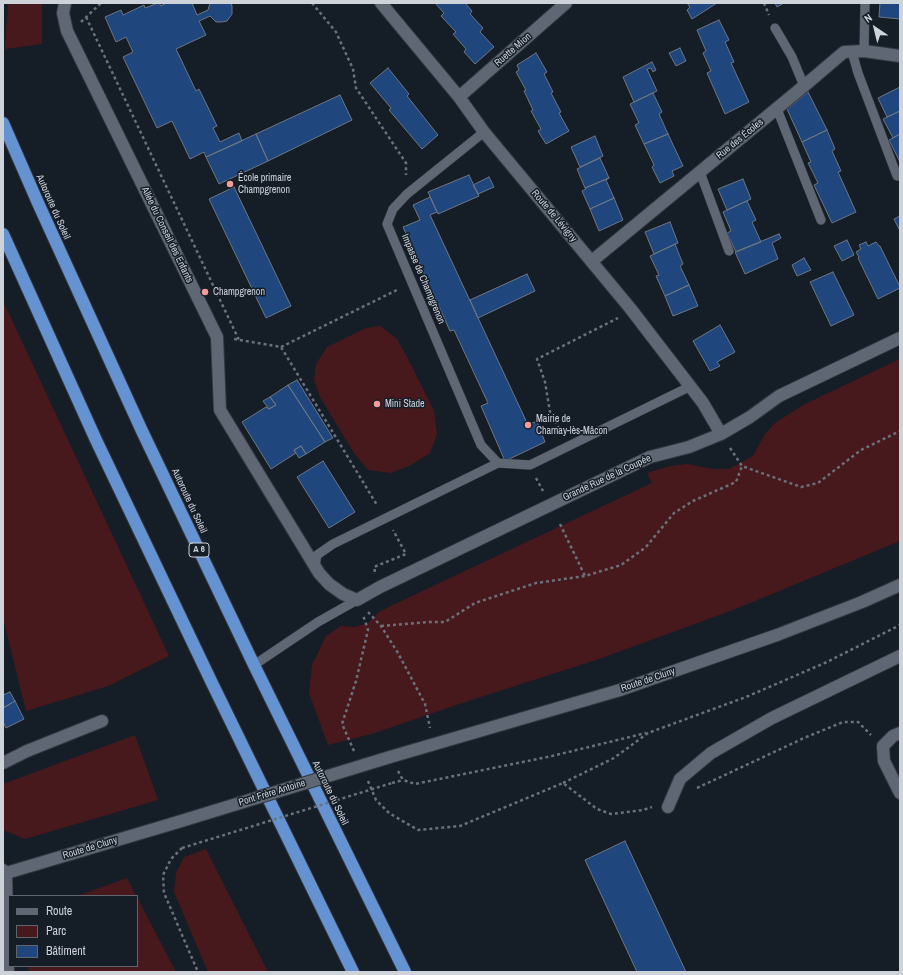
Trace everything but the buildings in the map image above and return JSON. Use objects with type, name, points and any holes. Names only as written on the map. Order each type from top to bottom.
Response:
[{"type":"highway","name":"Autoroute du Soleil","points":[[3,122],[41,210],[142,431],[254,665],[405,972]]},
{"type":"highway","points":[[3,234],[96,440],[212,683],[353,972]]},
{"type":"street","name":"Allée du Conseil des Enfants","points":[[65,3],[63,14],[67,31],[218,337],[220,410],[315,566],[329,584],[343,594],[356,600]]},
{"type":"street","name":"Route de Lévigny","points":[[381,3],[460,97],[484,132],[592,261],[691,386],[703,403],[720,434]]},
{"type":"street","name":"Ruette Mion","points":[[460,97],[566,3]]},
{"type":"street","name":"Rue des Écoles","points":[[592,261],[844,52],[864,51],[900,56]]},
{"type":"street","name":"Grande Rue de la Coupée","points":[[356,600],[650,457],[689,447],[720,434],[750,417],[779,396],[900,338]]},
{"type":"street","name":"Route de Cluny","points":[[390,757],[620,690],[777,635],[862,602],[900,585]]},
{"type":"street","points":[[670,803],[680,779],[712,753],[772,718],[900,656]]},
{"type":"street","points":[[3,763],[26,751],[102,721]]},
{"type":"street","points":[[900,733],[893,736],[883,746],[884,761],[900,793]]},
{"type":"street","name":"Pont Frère Antoine","points":[[178,822],[390,757]]},
{"type":"street","name":"Route de Cluny","points":[[4,873],[178,822]]},
{"type":"street","points":[[4,873],[8,972]]},
{"type":"lane","points":[[864,51],[865,3]]},
{"type":"lane","points":[[775,28],[792,57],[804,86]]},
{"type":"lane","points":[[852,52],[858,73],[897,176]]},
{"type":"lane","points":[[777,109],[821,220]]},
{"type":"lane","name":"Impasse de Champgrenon","points":[[484,132],[407,194],[393,209],[387,224],[413,282],[481,445],[498,463]]},
{"type":"lane","points":[[700,172],[729,251]]},
{"type":"lane","points":[[315,566],[318,555],[333,544],[498,463],[530,465],[691,386]]},
{"type":"lane","points":[[254,665],[318,622],[356,600]]},
{"type":"path","points":[[78,26],[101,3]]},
{"type":"path","points":[[312,3],[336,32],[353,69],[356,88],[406,163],[407,194]]},
{"type":"path","points":[[86,17],[239,340]]},
{"type":"path","points":[[218,337],[281,347],[413,282]]},
{"type":"path","points":[[569,446],[550,412],[546,382],[537,359],[620,316]]},
{"type":"path","points":[[281,347],[386,518]]},
{"type":"path","points":[[720,434],[742,466],[801,487],[818,483],[861,450],[900,431]]},
{"type":"path","points":[[381,626],[445,622],[475,603],[536,583],[585,576],[621,565],[646,547],[674,513],[693,501],[736,482],[742,466]]},
{"type":"path","points":[[560,524],[585,576]]},
{"type":"path","points":[[380,587],[374,568],[406,554],[396,535]]},
{"type":"path","points":[[356,600],[381,626],[398,653],[425,704],[434,744]]},
{"type":"path","points":[[355,752],[342,724],[356,681],[368,630],[356,600]]},
{"type":"path","points":[[198,972],[164,893],[162,875],[171,859],[182,848],[403,780],[415,784],[552,756],[648,733],[746,697],[827,662],[900,625]]},
{"type":"path","points":[[563,783],[597,809],[611,814],[643,810],[670,803],[804,738],[843,722],[858,722],[883,746]]},
{"type":"path","points":[[367,779],[376,800],[389,813],[418,830],[460,826],[563,783],[614,758],[648,733]]},
{"type":"path","points":[[390,757],[403,780]]},
{"type":"green space","points":[[8,3],[42,3],[42,44],[5,49]]},
{"type":"green space","points":[[3,301],[169,656],[108,686],[26,711],[3,618]]},
{"type":"green space","name":"Mini Stade","points":[[380,326],[397,339],[408,359],[434,411],[437,434],[430,453],[411,465],[391,473],[368,470],[354,453],[320,397],[314,380],[316,364],[327,347],[366,328]]},
{"type":"green space","points":[[900,359],[900,541],[733,610],[599,659],[375,733],[328,745],[309,693],[312,665],[326,636],[341,626],[355,627],[368,623],[379,612],[397,603],[652,483],[647,473],[670,466],[687,464],[713,469],[729,469],[753,456],[765,434],[775,423],[803,405]]},
{"type":"green space","points":[[135,735],[158,800],[25,839],[3,830],[3,784]]},
{"type":"green space","points":[[206,849],[268,972],[208,972],[174,892],[176,873],[184,857]]},
{"type":"green space","points":[[127,878],[136,895],[80,895]]},
{"type":"green space","points":[[138,899],[176,972],[28,972],[29,967],[138,967]]},
{"type":"place","name":"École primaire Champgrenon","points":[[230,184]]},
{"type":"place","name":"Champgrenon","points":[[205,292]]},
{"type":"place","name":"Mini Stade","points":[[377,404]]},
{"type":"place","name":"Mairie de Charnay-lès-Mâcon","points":[[528,425]]}]
